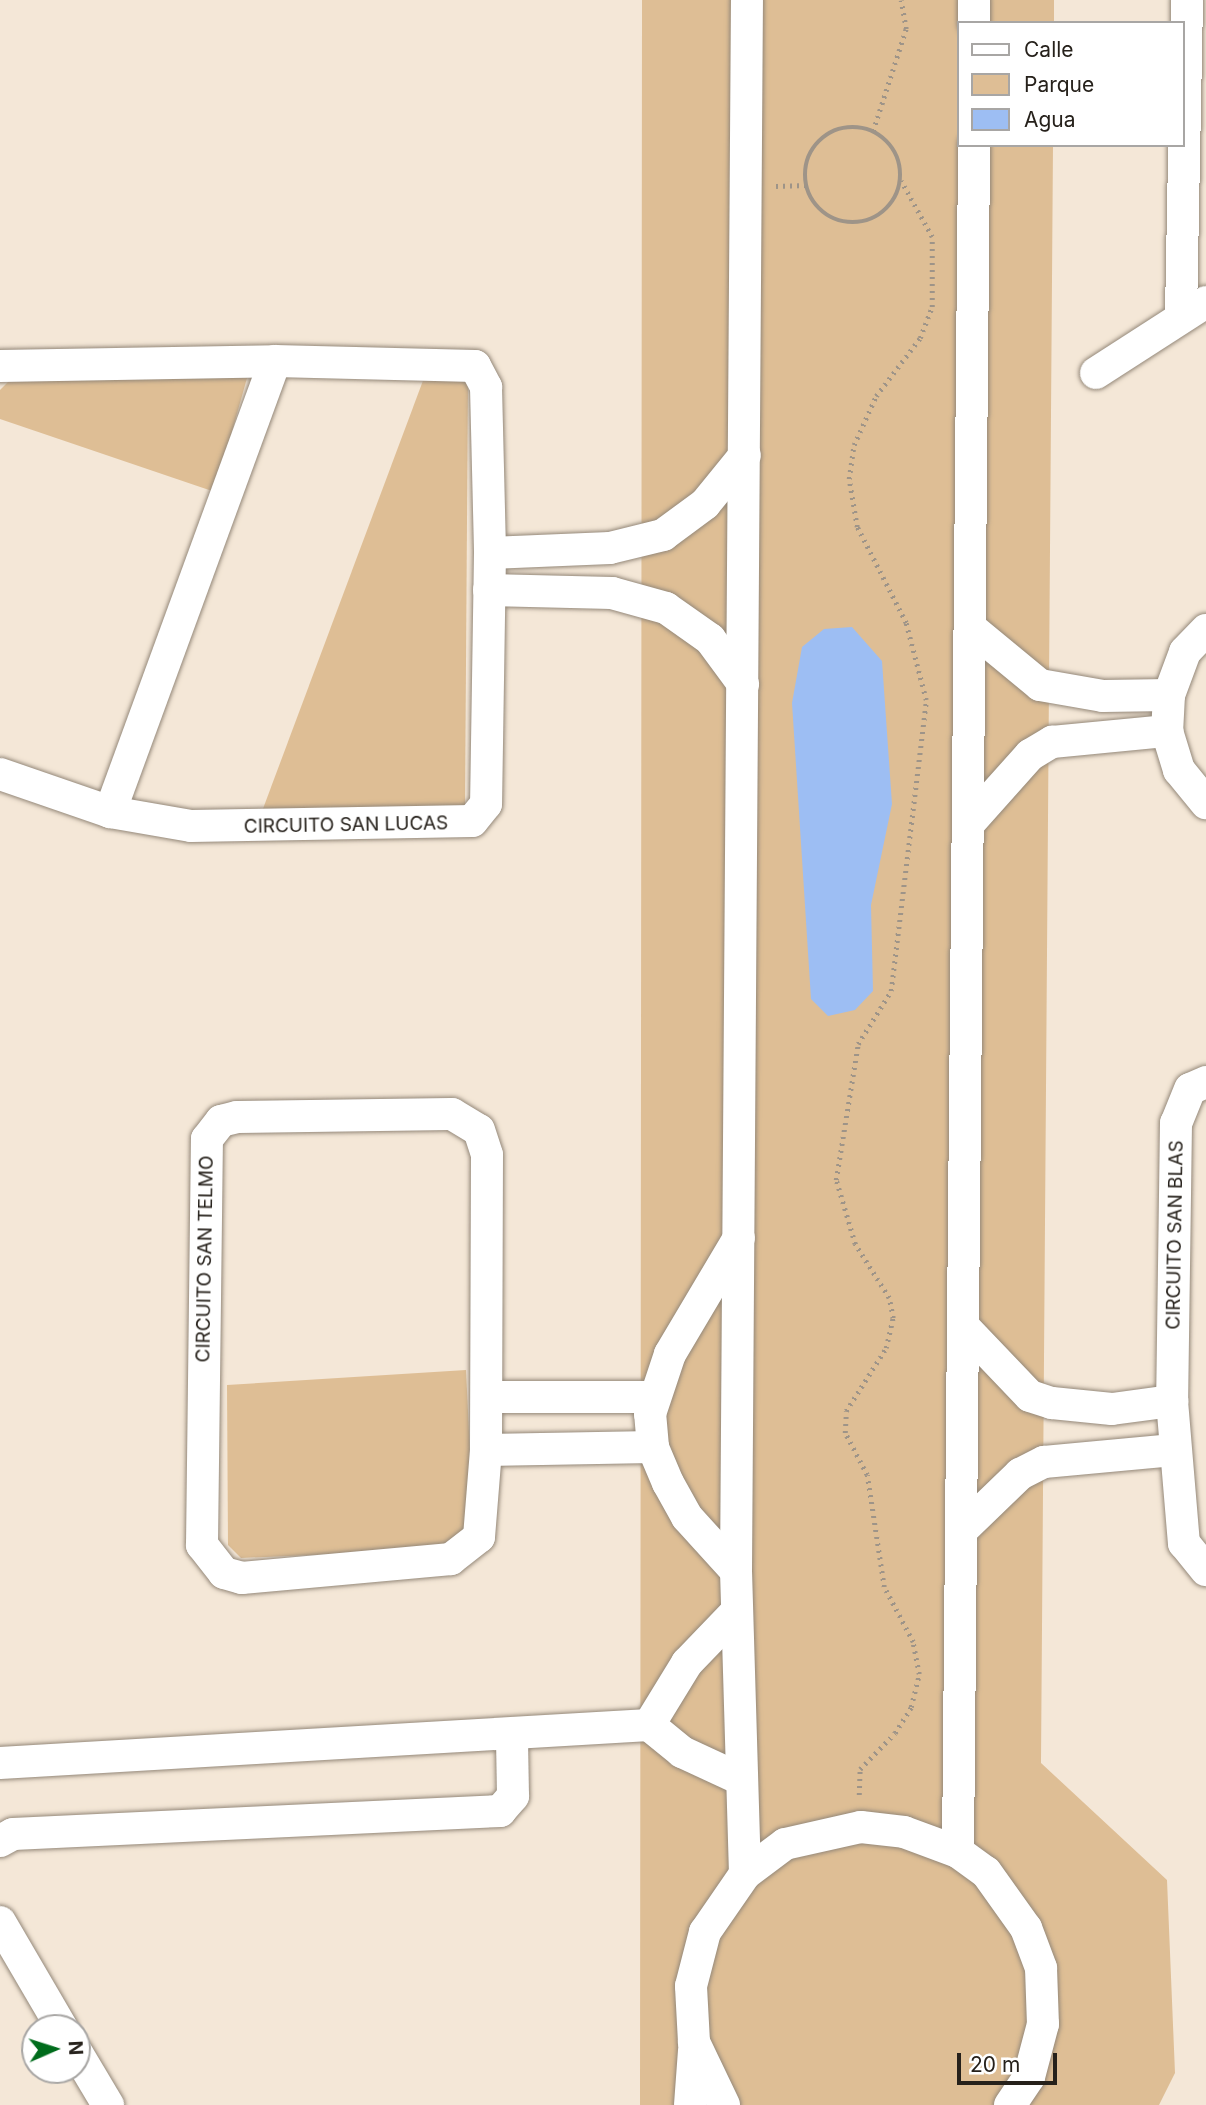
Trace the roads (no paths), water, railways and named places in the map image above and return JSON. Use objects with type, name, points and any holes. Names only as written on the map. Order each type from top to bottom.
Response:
[{"type":"street","points":[[745,1874],[738,1777],[736,1571],[746,0]]},
{"type":"street","points":[[974,0],[974,21]]},
{"type":"street","points":[[1096,373],[1193,308],[1194,13]]},
{"type":"street","points":[[958,1852],[971,821],[974,147]]},
{"type":"street","points":[[110,812],[275,361]]},
{"type":"street","name":"CIRCUITO SAN LUCAS","points":[[0,366],[275,361],[475,366],[486,387],[490,553],[486,804],[472,821],[253,829],[110,812],[0,774]]},
{"type":"street","points":[[490,553],[610,548],[663,535],[705,504],[745,455]]},
{"type":"street","points":[[489,590],[612,593],[666,608],[710,639],[743,684]]},
{"type":"street","points":[[972,629],[1040,685],[1103,695],[1169,695]]},
{"type":"street","points":[[1206,630],[1185,652],[1169,695],[1167,732],[1179,770],[1206,803]]},
{"type":"street","points":[[971,821],[1030,755],[1052,742],[1167,732]]},
{"type":"street","name":"CIRCUITO SAN BLAS","points":[[1206,1082],[1189,1089],[1176,1123],[1172,1401],[1173,1450],[1184,1542],[1206,1570]]},
{"type":"street","name":"CIRCUITO SAN TELMO","points":[[452,1114],[479,1130],[487,1155],[486,1450],[484,1521],[467,1550],[451,1559],[242,1578],[209,1562],[202,1545],[207,1139],[212,1129],[237,1117],[452,1114]]},
{"type":"street","points":[[736,1571],[687,1517],[653,1447],[654,1397],[691,1313],[740,1237]]},
{"type":"street","points":[[964,1327],[1030,1396],[1052,1404],[1112,1409],[1172,1401]]},
{"type":"street","points":[[487,1397],[654,1397]]},
{"type":"street","points":[[486,1450],[653,1447]]},
{"type":"street","points":[[962,1530],[1020,1474],[1044,1462],[1173,1450]]},
{"type":"street","points":[[649,1725],[687,1663],[737,1611]]},
{"type":"street","points":[[0,1763],[512,1737],[649,1725],[682,1752],[738,1777]]},
{"type":"street","points":[[0,1841],[13,1835],[500,1811],[513,1796],[512,1737]]},
{"type":"street","points":[[690,2105],[694,2042],[691,1986],[705,1932],[745,1874],[785,1844],[861,1827],[904,1832],[958,1852],[986,1872],[1011,1903],[1041,1968],[1043,2024],[1029,2077],[1010,2105]]},
{"type":"street","points":[[0,1922],[54,2014]]},
{"type":"street","points":[[694,2042],[724,2105]]},
{"type":"street","points":[[91,2076],[108,2105]]},
{"type":"water","points":[[852,627],[882,661],[892,804],[871,905],[873,991],[855,1010],[828,1016],[811,999],[792,703],[802,647],[824,629]]}]
